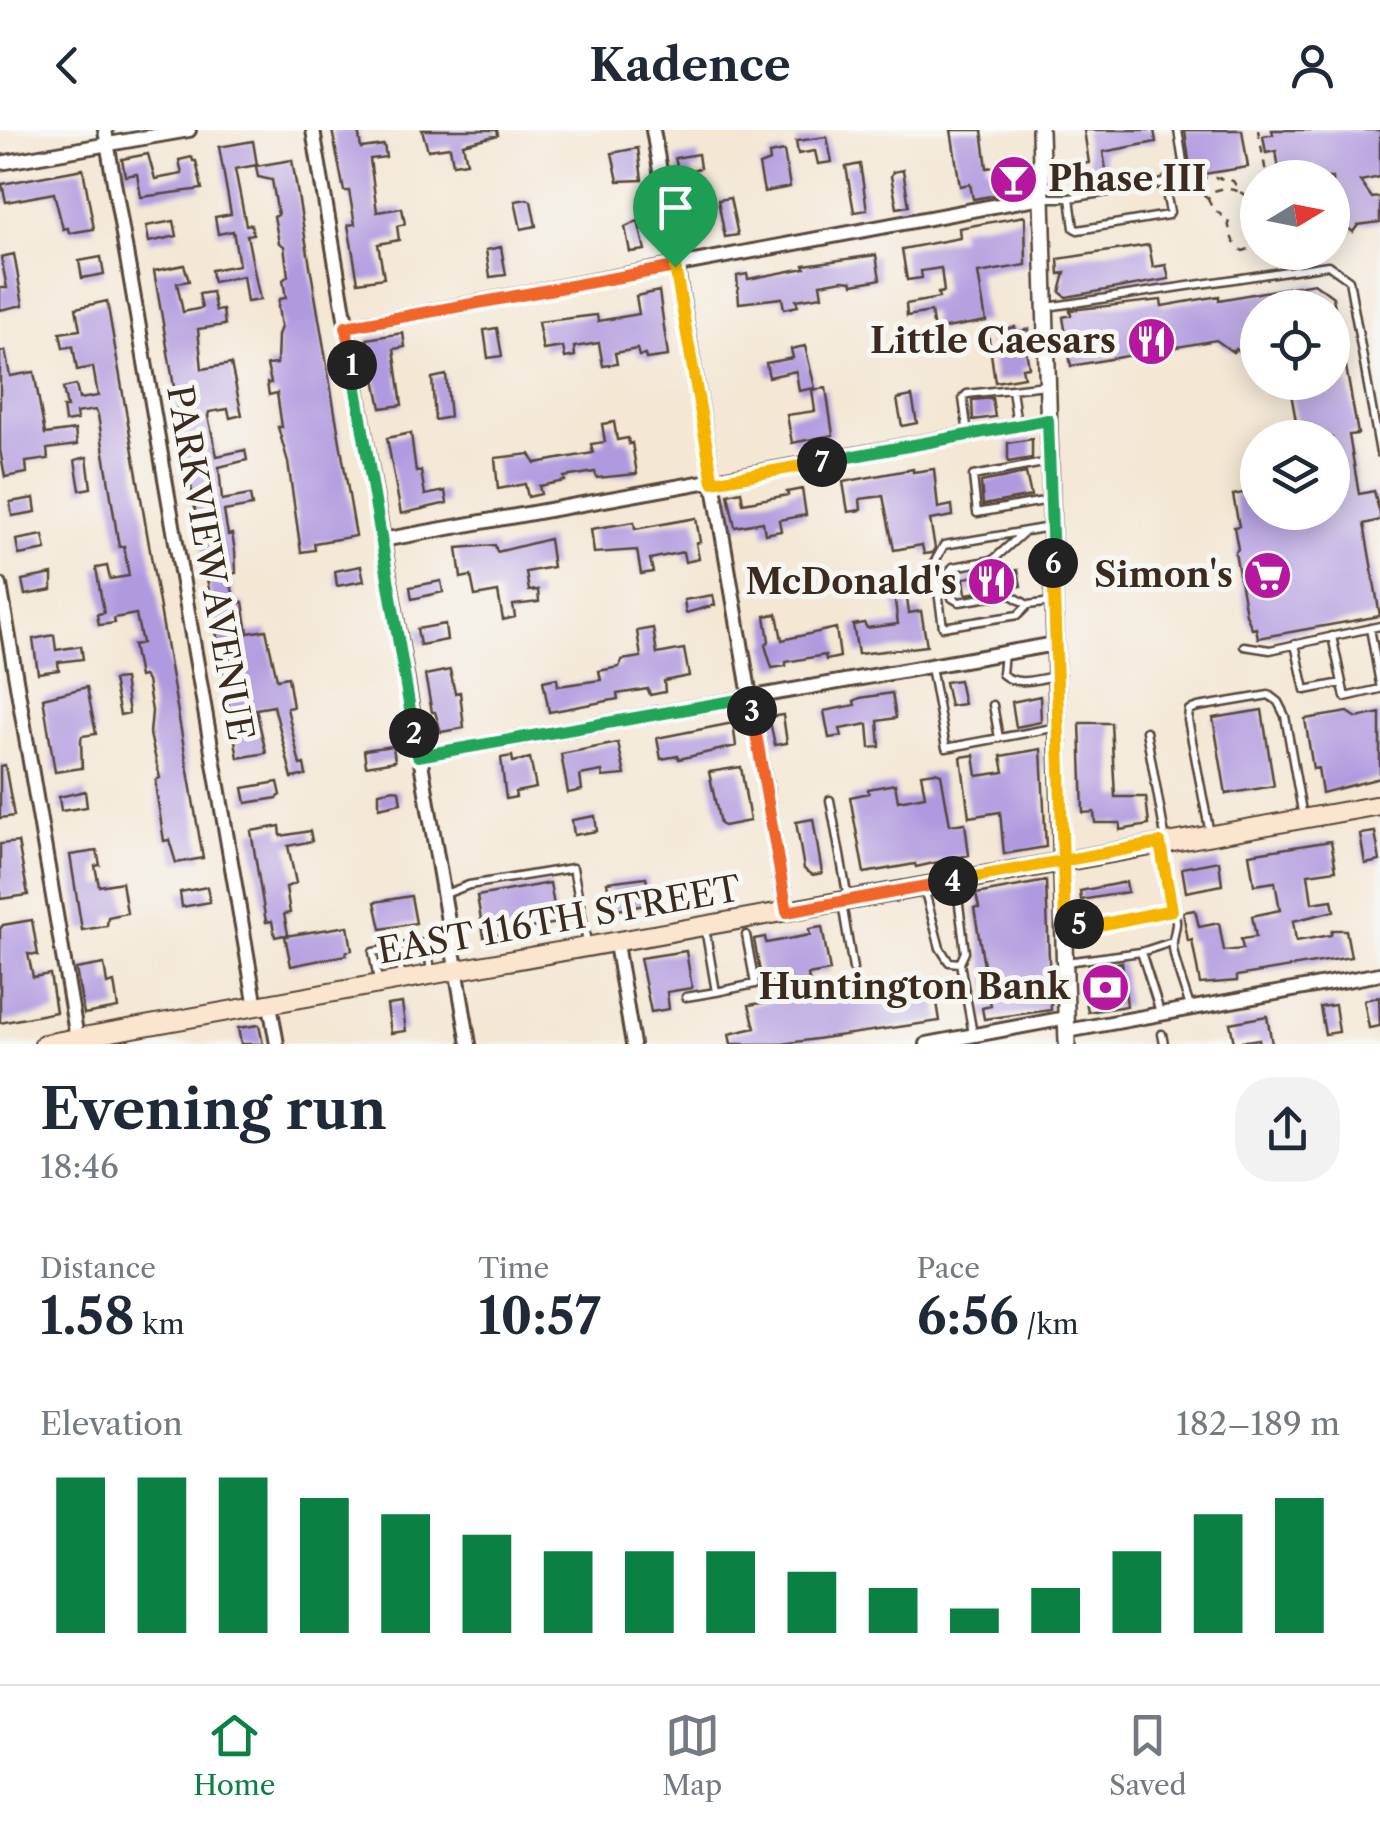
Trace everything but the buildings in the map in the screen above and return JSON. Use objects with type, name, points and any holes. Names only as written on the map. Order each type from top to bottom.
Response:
[{"type":"main road","name":"EAST 116TH STREET","points":[[44,1044],[78,1041],[1380,806]]},
{"type":"street","points":[[0,164],[106,137],[190,130]]},
{"type":"street","points":[[313,130],[468,1044]]},
{"type":"street","points":[[653,130],[787,912]]},
{"type":"street","points":[[1040,130],[1066,1031]]},
{"type":"street","name":"PARKVIEW AVENUE","points":[[106,137],[263,1006],[277,1044]]},
{"type":"street","points":[[346,327],[1042,198]]},
{"type":"street","points":[[382,540],[1048,420]]},
{"type":"street","points":[[0,585],[78,1041]]},
{"type":"street","points":[[418,756],[1055,644]]},
{"type":"street","points":[[616,944],[633,1044]]},
{"type":"street","points":[[927,1044],[974,1036],[1066,1031],[1380,974]]},
{"type":"lane","points":[[1042,198],[1070,198],[1164,183],[1182,162],[1178,130]]},
{"type":"lane","points":[[1070,198],[1074,228],[1078,230],[1168,215],[1164,183]]},
{"type":"lane","points":[[1045,307],[1328,265],[1350,280],[1380,453]]},
{"type":"lane","points":[[968,435],[963,398],[966,394],[1048,384]]},
{"type":"lane","points":[[1012,389],[1017,426]]},
{"type":"lane","points":[[1050,461],[974,476],[977,514],[1051,500]]},
{"type":"lane","points":[[1052,527],[944,545],[934,563],[943,628],[1018,615],[1028,605],[1054,601]]},
{"type":"lane","points":[[1025,532],[992,560],[952,567],[948,573],[952,598],[959,602],[1008,594],[1028,605]]},
{"type":"lane","points":[[1244,646],[1261,650],[1380,626]]},
{"type":"lane","points":[[1332,636],[1345,697],[1380,687],[1370,628]]},
{"type":"lane","points":[[1295,644],[1304,690],[1342,683]]},
{"type":"lane","points":[[1004,652],[1002,674],[1009,680],[1056,676]]},
{"type":"lane","points":[[931,666],[946,748],[1058,728]]},
{"type":"lane","points":[[1210,834],[1188,720],[1190,710],[1255,697],[1268,695],[1278,702],[1284,716],[1304,818]]},
{"type":"lane","points":[[993,705],[1000,738]]},
{"type":"lane","points":[[1146,731],[1178,930],[1172,942],[1190,1009]]},
{"type":"lane","points":[[830,800],[854,969]]},
{"type":"lane","points":[[442,894],[470,885],[573,868],[588,948]]},
{"type":"lane","points":[[956,880],[966,952],[960,962],[974,1036]]},
{"type":"lane","points":[[924,886],[940,948],[949,962],[960,962]]},
{"type":"lane","points":[[1065,922],[1094,926],[1172,910]]},
{"type":"lane","points":[[704,927],[716,992]]},
{"type":"lane","points":[[686,997],[755,984],[746,935]]},
{"type":"lane","points":[[380,986],[373,952],[450,938]]},
{"type":"lane","points":[[426,942],[432,976]]},
{"type":"lane","points":[[1066,962],[1141,952],[1172,942]]},
{"type":"lane","points":[[397,948],[402,982]]},
{"type":"lane","points":[[1141,952],[1160,1013]]},
{"type":"lane","points":[[1162,1034],[1164,1044]]},
{"type":"path","points":[[1258,130],[1264,160]]},
{"type":"path","points":[[1177,171],[1195,180],[1234,181],[1240,192]]},
{"type":"path","points":[[1195,180],[1212,208],[1228,220],[1231,238],[1240,249]]},
{"type":"path","points":[[1208,198],[1213,191],[1225,188],[1240,192]]},
{"type":"place","name":"Phase III","points":[[1013,179]]},
{"type":"place","name":"Little Caesars","points":[[1151,341]]},
{"type":"place","name":"Simon's","points":[[1268,575]]},
{"type":"place","name":"McDonald's","points":[[992,582]]},
{"type":"place","name":"Huntington Bank","points":[[1105,987]]},
{"type":"route","points":[[675,267],[346,327],[418,756],[750,698],[787,912],[1064,860],[1160,843],[1172,910],[1094,926],[1065,922],[1064,860],[1048,420],[713,482],[675,267]]}]
